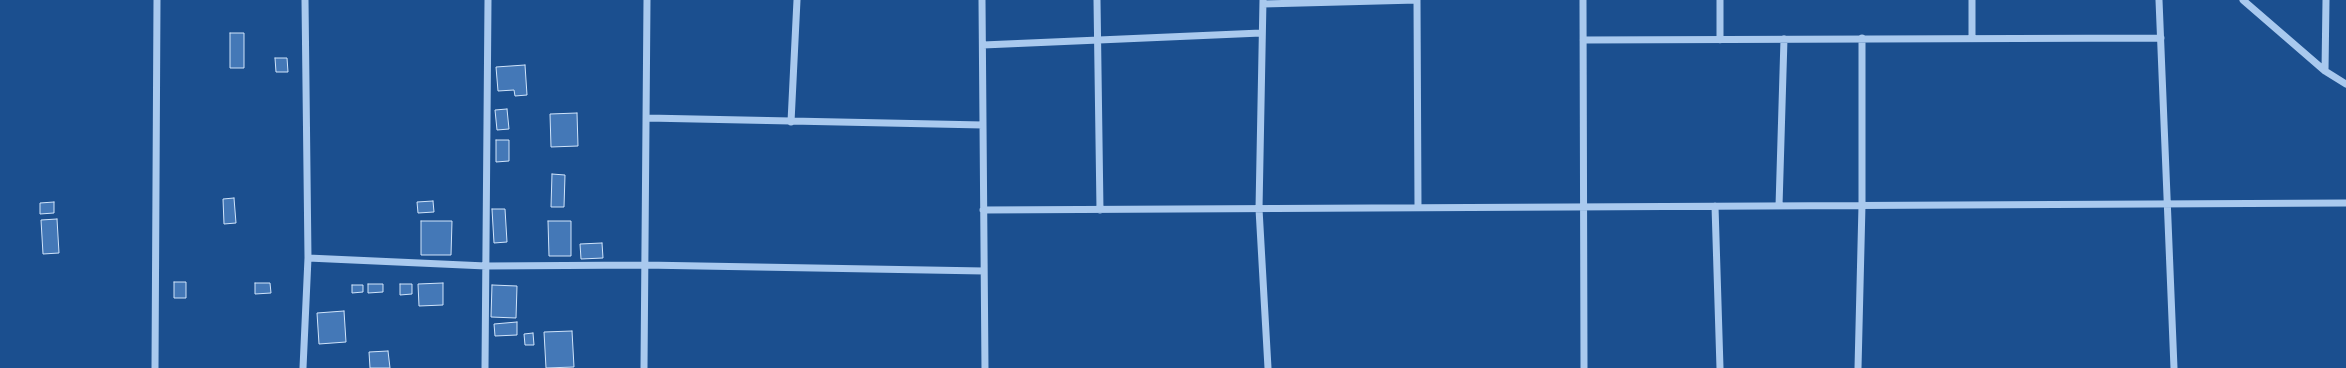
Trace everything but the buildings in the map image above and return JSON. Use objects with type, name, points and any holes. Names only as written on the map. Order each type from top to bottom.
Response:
[{"type":"street","points":[[155,368],[157,0]]},
{"type":"street","points":[[303,368],[308,258],[305,0]]},
{"type":"street","points":[[485,368],[488,0]]},
{"type":"street","points":[[644,368],[647,0]]},
{"type":"street","points":[[791,122],[797,0]]},
{"type":"street","points":[[982,0],[984,368]]},
{"type":"street","points":[[1097,0],[1100,210]]},
{"type":"street","points":[[1268,368],[1259,209],[1261,33],[1263,2],[1417,0],[1418,208]]},
{"type":"street","points":[[1583,0],[1584,368]]},
{"type":"street","points":[[1720,0],[1720,40]]},
{"type":"street","points":[[1972,0],[1972,38]]},
{"type":"street","points":[[2159,0],[2174,368]]},
{"type":"street","points":[[2243,0],[2325,71],[2346,84]]},
{"type":"street","points":[[2325,71],[2326,0]]},
{"type":"street","points":[[983,45],[1097,38],[1261,33]]},
{"type":"street","points":[[1858,368],[1862,205],[1862,38]]},
{"type":"street","points":[[1583,40],[2161,38]]},
{"type":"street","points":[[1779,206],[1784,39]]},
{"type":"street","points":[[647,118],[983,125]]},
{"type":"street","points":[[983,210],[2346,203]]},
{"type":"street","points":[[1715,206],[1720,368]]},
{"type":"street","points":[[308,258],[486,266],[644,266],[984,271]]}]
